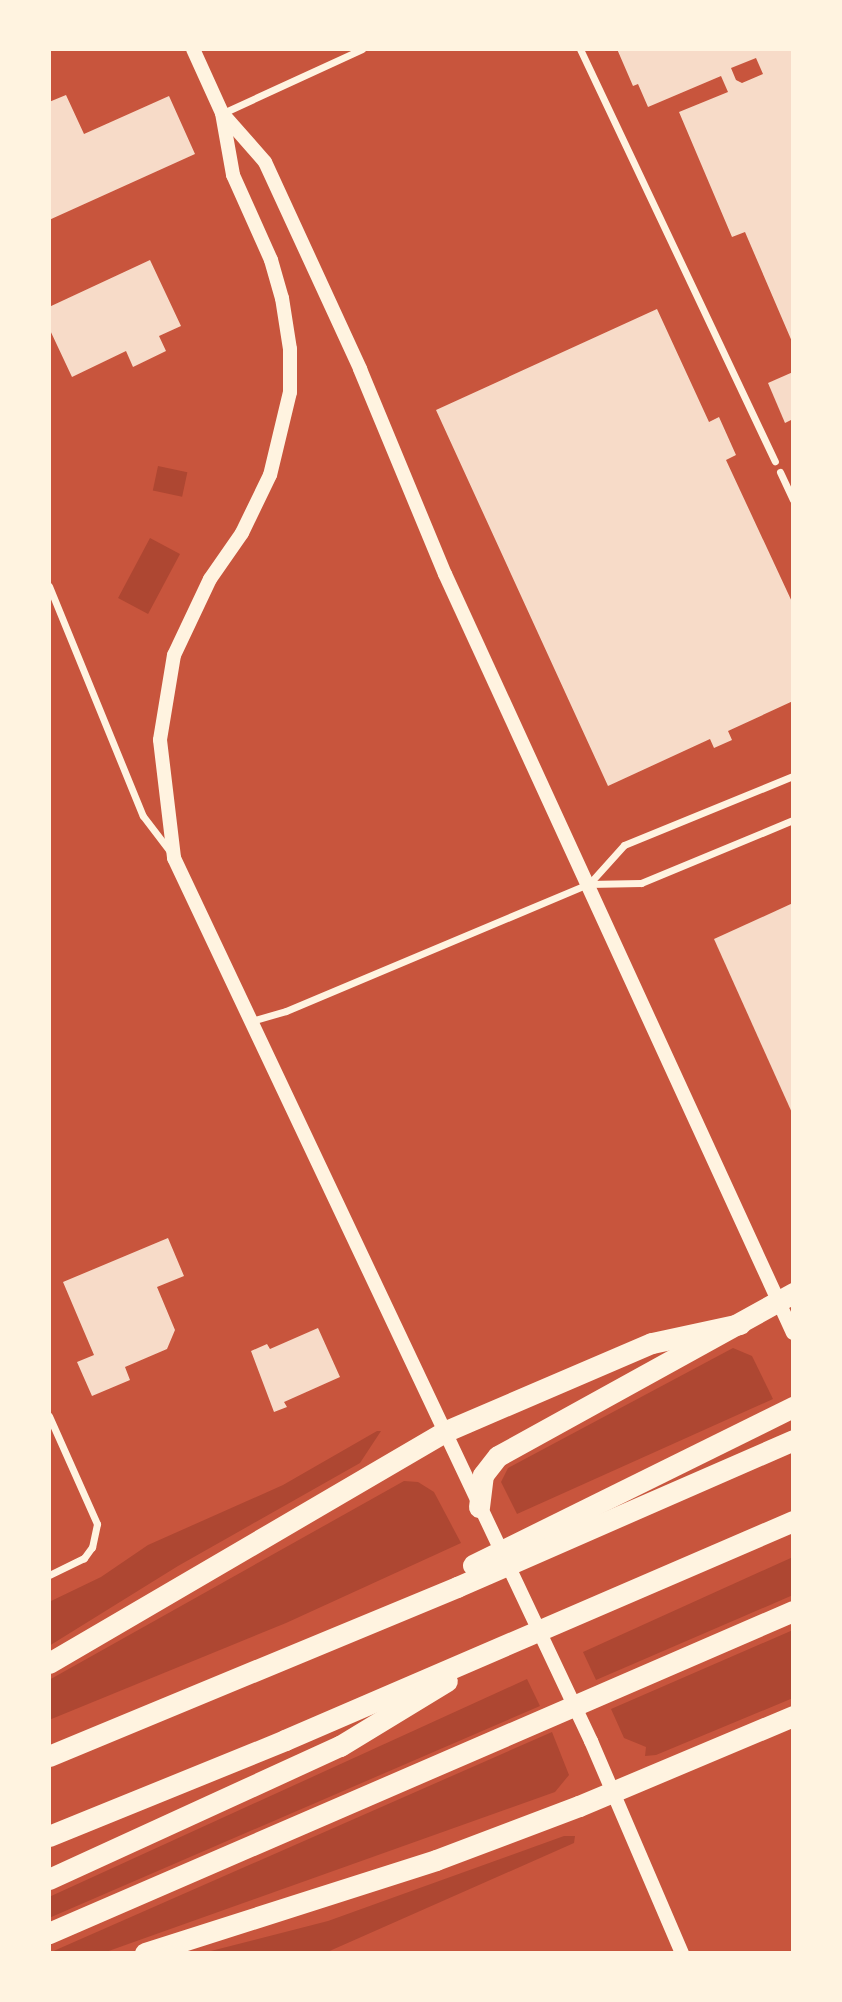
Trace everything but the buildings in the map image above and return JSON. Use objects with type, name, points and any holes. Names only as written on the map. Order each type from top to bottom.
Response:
[{"type":"highway","points":[[479,1507],[483,1475],[498,1456],[786,1297]]},
{"type":"highway","points":[[49,1663],[444,1432],[652,1343],[740,1324]]},
{"type":"highway","points":[[293,1656],[793,1407]]},
{"type":"highway","points":[[49,1756],[293,1656],[793,1440]]},
{"type":"highway","points":[[49,1836],[481,1657],[793,1521]]},
{"type":"highway","points":[[49,1933],[793,1611]]},
{"type":"highway","points":[[49,1879],[340,1746],[414,1704],[481,1657]]},
{"type":"highway","points":[[145,1953],[367,1884],[611,1793],[793,1716]]},
{"type":"main road","points":[[192,49],[222,113],[233,175],[271,260],[282,298],[290,349],[290,392],[270,475],[242,533],[210,579],[174,655],[160,740],[174,858],[592,1741],[611,1793],[682,1953]]},
{"type":"main road","points":[[222,113],[265,162],[588,884],[786,1297],[793,1333]]},
{"type":"street","points":[[222,113],[362,49]]},
{"type":"street","points":[[580,49],[775,461]]},
{"type":"street","points":[[780,472],[793,500]]},
{"type":"street","points":[[49,586],[81,657],[143,817],[174,858]]},
{"type":"street","points":[[588,884],[608,857],[624,845],[793,776]]},
{"type":"street","points":[[250,1021],[286,1011],[588,884],[641,883],[793,820]]},
{"type":"street","points":[[49,1416],[94,1514],[96,1536],[85,1558],[49,1576]]},
{"type":"shaded area","points":[[158,466],[187,472],[182,497],[153,490]]},
{"type":"shaded area","points":[[150,538],[180,554],[148,614],[118,598]]},
{"type":"shaded area","points":[[733,1348],[752,1356],[773,1399],[517,1514],[501,1482],[508,1468]]},
{"type":"shaded area","points":[[381,1431],[360,1463],[178,1566],[49,1646],[49,1602],[101,1577],[148,1545],[283,1485]]},
{"type":"shaded area","points":[[404,1481],[418,1482],[434,1492],[461,1543],[286,1623],[49,1720],[49,1680]]},
{"type":"shaded area","points":[[793,1557],[793,1595],[596,1680],[583,1652]]},
{"type":"shaded area","points":[[793,1630],[793,1698],[656,1755],[645,1756],[646,1747],[624,1738],[611,1709]]},
{"type":"shaded area","points":[[527,1679],[540,1706],[49,1918],[49,1897]]},
{"type":"shaded area","points":[[552,1732],[569,1775],[555,1792],[103,1953],[49,1953]]},
{"type":"shaded area","points":[[564,1836],[575,1836],[574,1843],[325,1953],[203,1953],[328,1921]]}]
